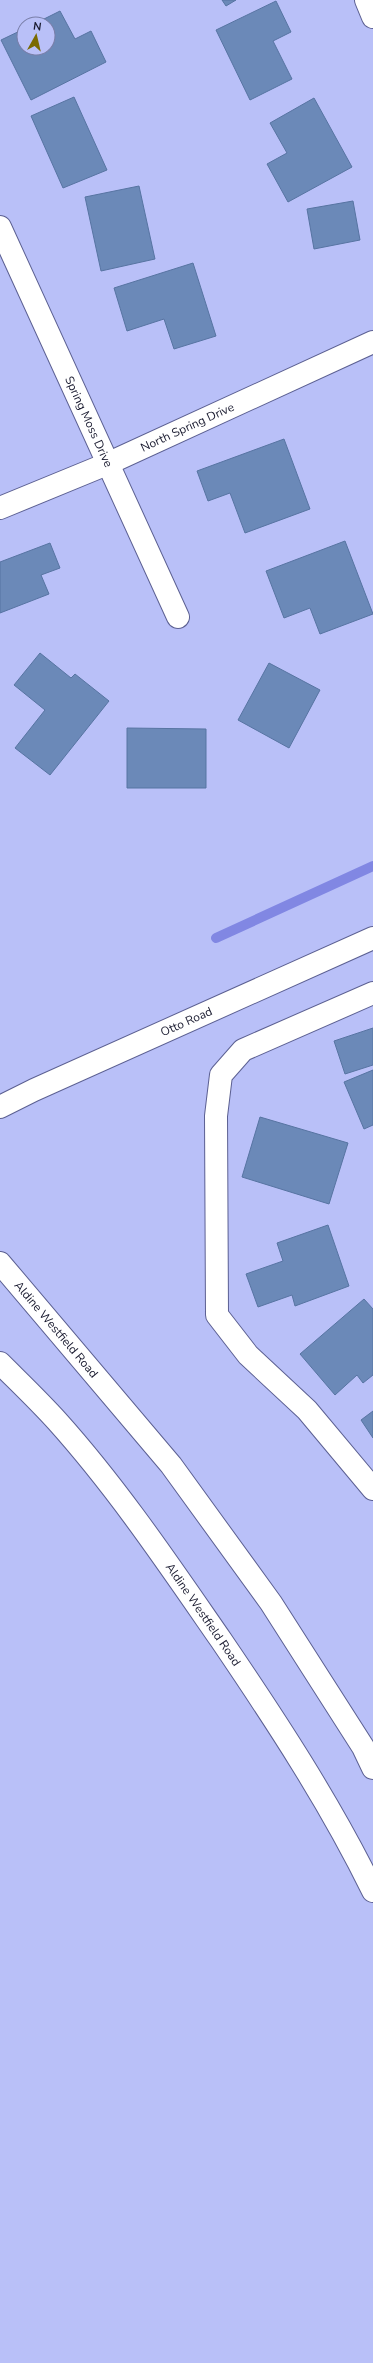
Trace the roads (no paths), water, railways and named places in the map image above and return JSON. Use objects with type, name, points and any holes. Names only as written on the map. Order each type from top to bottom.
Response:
[{"type":"street","points":[[366,0],[373,17]]},
{"type":"street","name":"Spring Moss Drive","points":[[0,227],[178,617]]},
{"type":"street","name":"North Spring Drive","points":[[0,508],[108,464],[373,342]]},
{"type":"street","name":"Otto Road","points":[[0,1107],[34,1090],[373,938]]},
{"type":"street","points":[[373,993],[243,1050],[221,1075],[216,1116],[217,1315],[248,1355],[307,1410],[373,1489]]},
{"type":"street","name":"Aldine Westfield Road","points":[[0,1263],[171,1465],[271,1603],[363,1747],[373,1768]]},
{"type":"street","name":"Aldine Westfield Road","points":[[0,1363],[57,1421],[114,1490],[172,1569],[261,1699],[347,1837],[373,1891]]},
{"type":"waterway","points":[[216,938],[373,866]]}]
